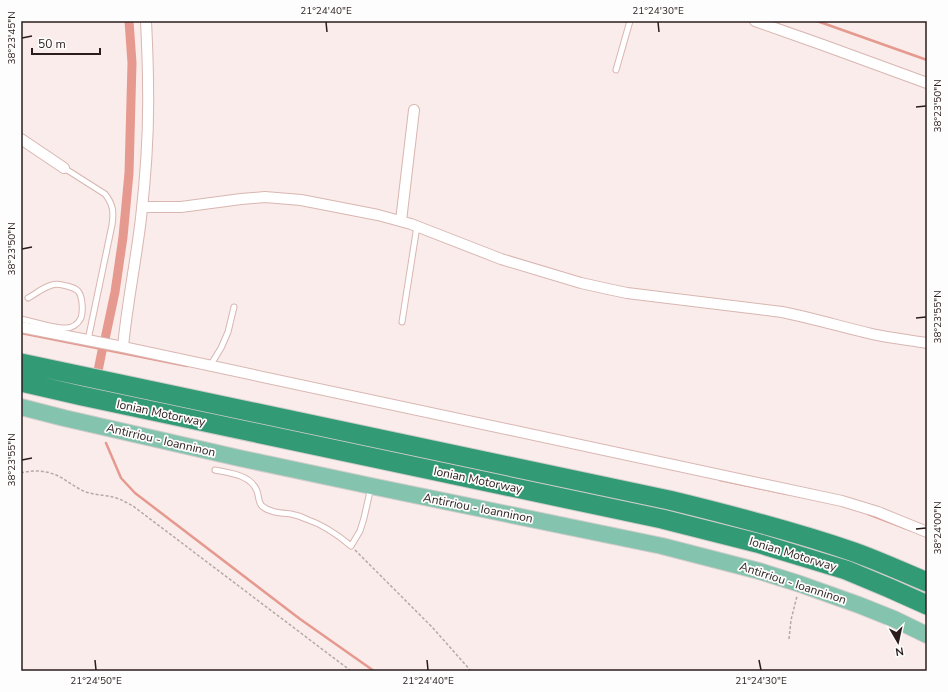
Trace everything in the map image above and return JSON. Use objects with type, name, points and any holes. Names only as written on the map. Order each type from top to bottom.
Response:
[{"type":"highway","name":"Ionian Motorway","points":[[21,363],[661,498],[763,524],[855,552],[927,582]]},
{"type":"highway","name":"Ionian Motorway","points":[[21,382],[697,527],[757,543],[846,570],[927,605]]},
{"type":"main road","name":"Antirriou - Ioanninon","points":[[21,407],[239,458],[662,546],[752,569],[800,584],[894,619],[927,635]]},
{"type":"street","points":[[123,347],[142,206],[148,132],[146,21]]},
{"type":"street","points":[[754,21],[927,83]]},
{"type":"street","points":[[401,221],[414,110]]},
{"type":"street","points":[[21,139],[64,168]]},
{"type":"street","points":[[142,206],[181,207],[265,197],[301,200],[401,221],[501,259],[608,289],[782,312],[873,334],[927,343]]},
{"type":"street","points":[[21,327],[123,347],[842,501],[878,512],[927,532]]},
{"type":"lane","points":[[616,70],[630,21]]},
{"type":"lane","points":[[64,168],[105,194],[112,208],[112,225],[88,340]]},
{"type":"lane","points":[[402,322],[417,226]]},
{"type":"lane","points":[[21,319],[59,328],[66,328],[73,327],[81,317],[81,297],[74,288],[53,284],[28,298]]},
{"type":"lane","points":[[210,366],[221,348],[228,332],[234,307]]},
{"type":"lane","points":[[215,470],[235,474],[245,478],[253,484],[257,491],[258,499],[261,505],[269,510],[293,515],[320,524],[338,534],[351,546],[360,531],[371,486]]},
{"type":"path","points":[[21,473],[38,470],[50,473],[61,477],[86,492],[112,497],[133,506],[351,671]]},
{"type":"path","points":[[351,546],[432,627],[470,671]]},
{"type":"path","points":[[789,639],[794,606],[800,584]]},
{"type":"waterway","points":[[105,339],[115,292],[123,237],[129,173],[132,63],[129,21]]},
{"type":"waterway","points":[[817,21],[927,60]]},
{"type":"waterway","points":[[21,333],[187,366]]},
{"type":"waterway","points":[[98,371],[103,346]]},
{"type":"waterway","points":[[106,443],[121,478],[135,493],[300,619],[374,671]]},
{"type":"waterway","points":[[720,480],[787,494]]},
{"type":"waterway","points":[[868,514],[910,530]]}]
